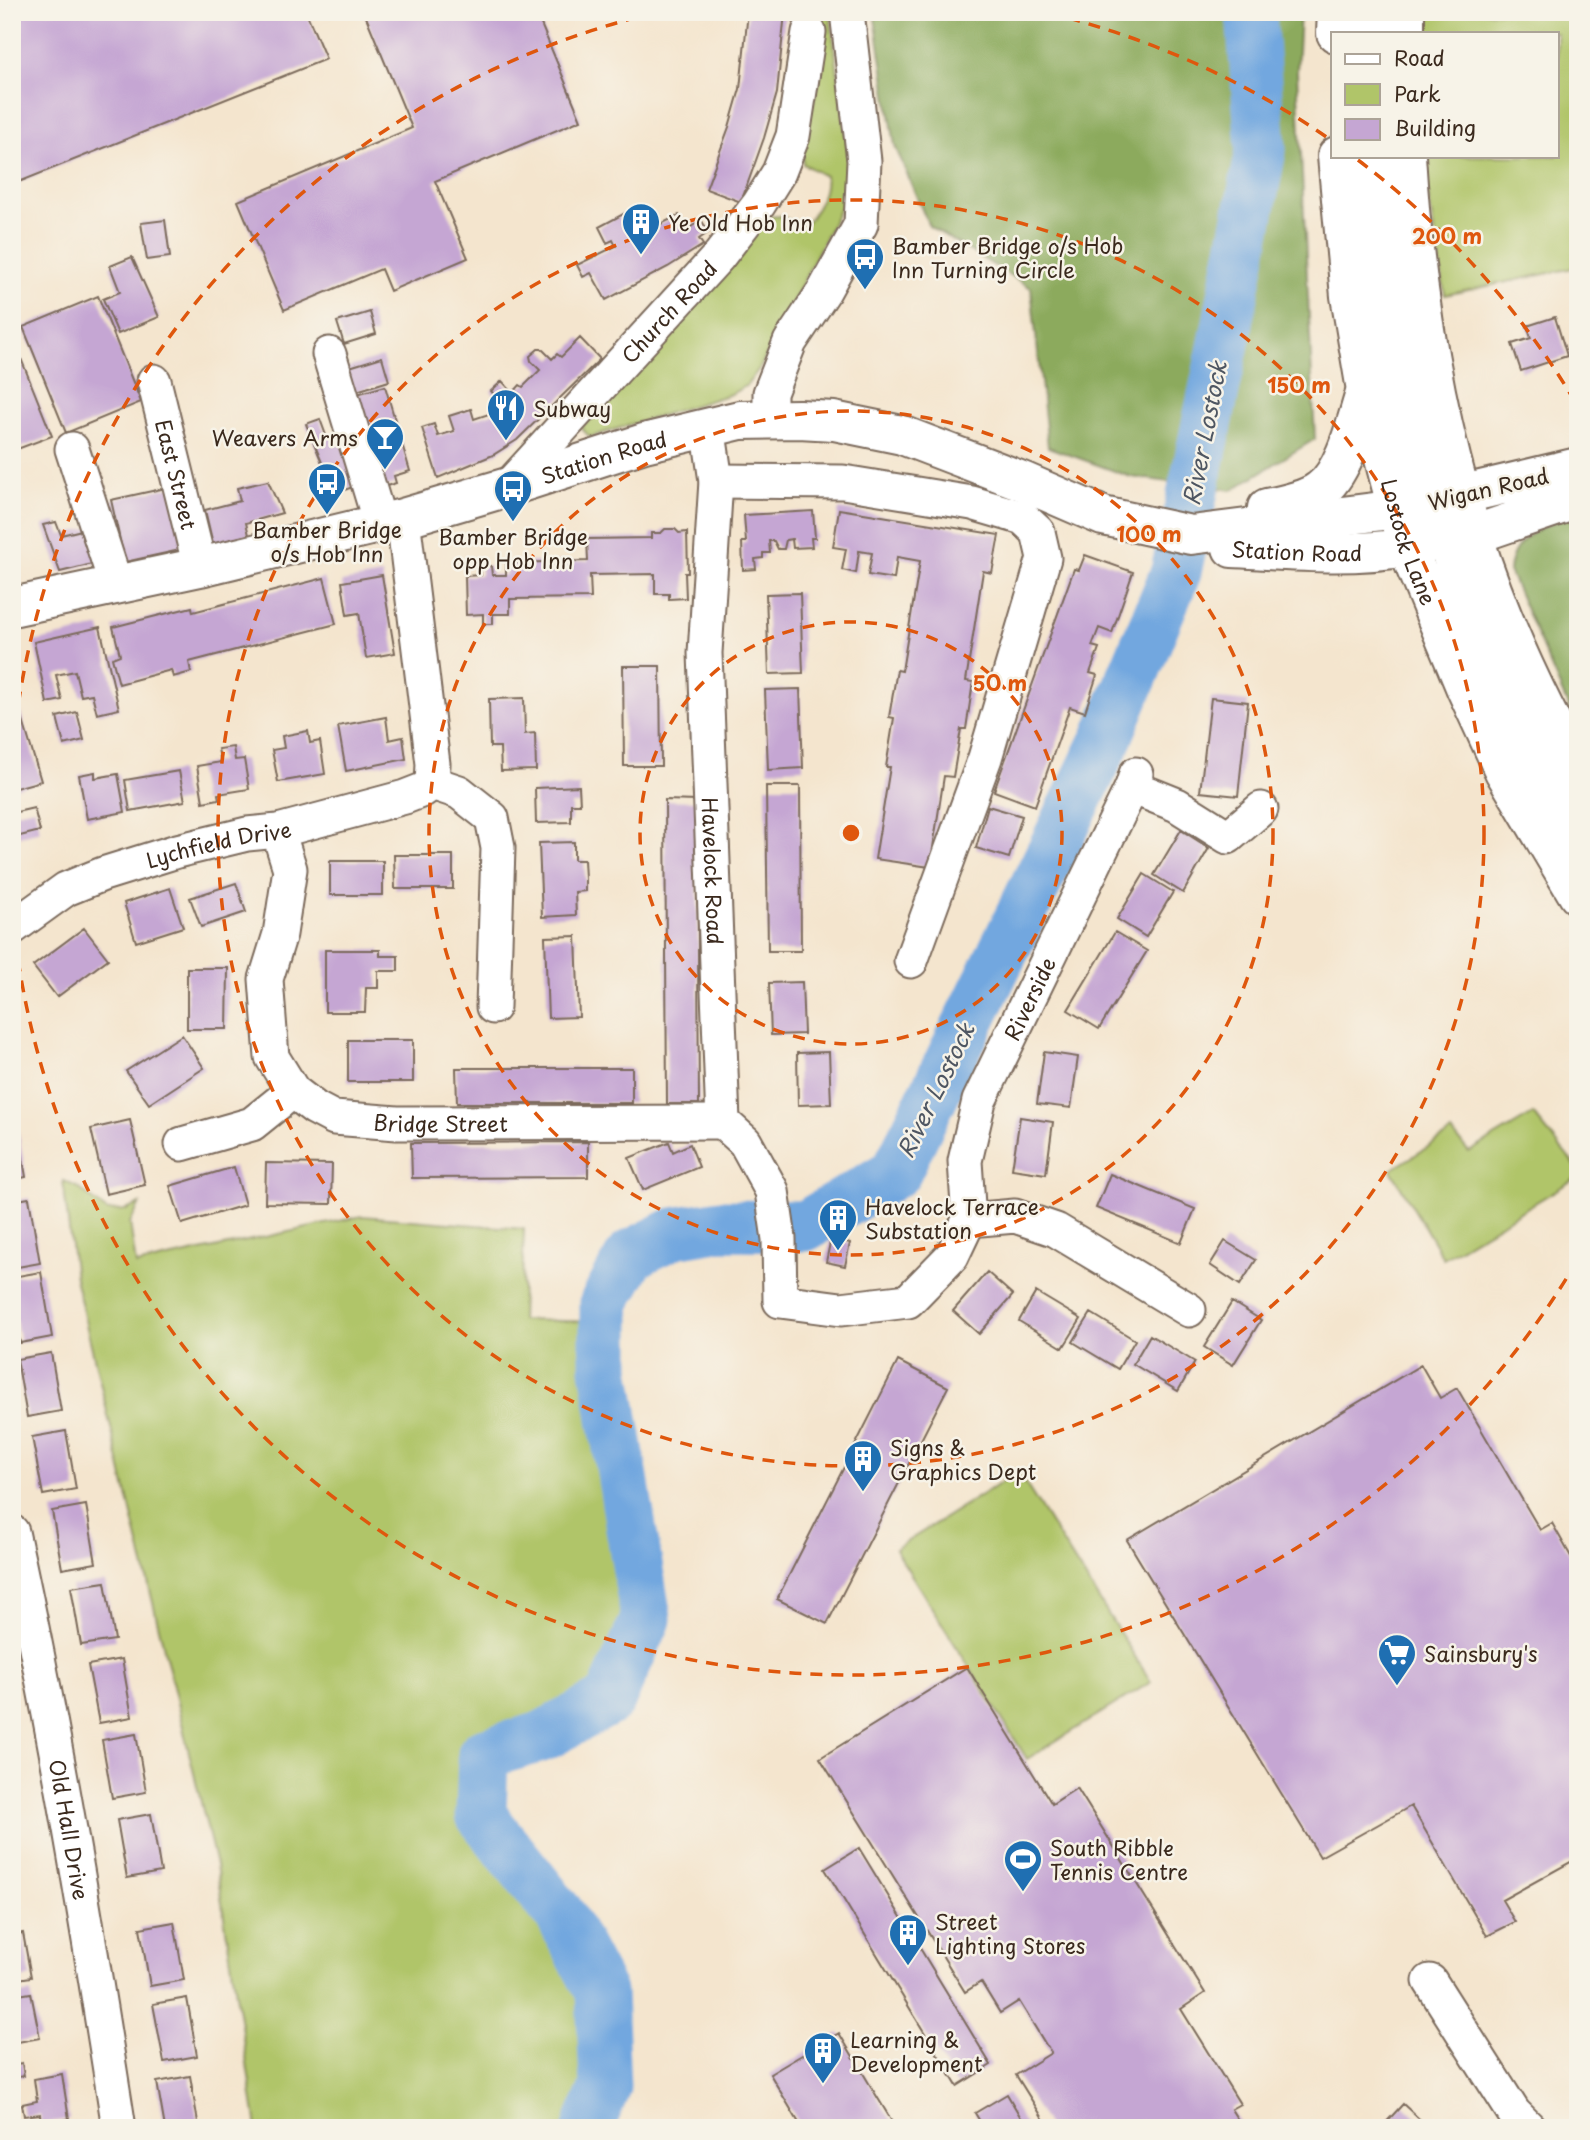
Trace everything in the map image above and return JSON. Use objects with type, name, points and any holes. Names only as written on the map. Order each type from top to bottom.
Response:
[{"type":"main road","points":[[1336,32],[1337,12]]},
{"type":"main road","points":[[1372,32],[1375,12]]},
{"type":"main road","points":[[1405,12],[1405,32]]},
{"type":"main road","name":"Lostock Lane","points":[[1337,158],[1350,296],[1366,390],[1412,506]]},
{"type":"main road","points":[[1372,158],[1380,270],[1395,357],[1412,506],[1425,518],[1422,528],[1407,547]]},
{"type":"main road","points":[[1406,158],[1410,220],[1423,326],[1445,432],[1462,495],[1451,513],[1461,538],[1495,596],[1547,716],[1578,772]]},
{"type":"main road","points":[[1180,533],[1215,518],[1279,506],[1319,491],[1333,475],[1343,457],[1366,390]]},
{"type":"main road","name":"Station Road","points":[[13,603],[200,567],[391,520],[508,487],[643,443],[740,420],[834,421],[902,435],[1022,481],[1103,516],[1180,533],[1213,547],[1338,553],[1378,552],[1407,547]]},
{"type":"main road","name":"Wigan Road","points":[[1412,506],[1578,467]]},
{"type":"main road","name":"Wigan Road","points":[[1407,547],[1461,538],[1578,499]]},
{"type":"main road","name":"Station Road","points":[[1180,533],[1412,506]]},
{"type":"main road","points":[[1461,538],[1467,605],[1504,691],[1578,838]]},
{"type":"main road","name":"Lostock Lane","points":[[1407,547],[1466,689],[1504,771],[1578,895]]},
{"type":"street","points":[[770,419],[771,393],[790,342],[824,291],[861,224],[864,161],[846,12]]},
{"type":"street","name":"Church Road","points":[[508,487],[719,256],[759,204],[779,172],[793,136],[809,32]]},
{"type":"street","points":[[329,354],[391,520],[433,764],[432,783],[459,792],[492,818],[498,848],[493,1007]]},
{"type":"street","name":"East Street","points":[[154,381],[200,567]]},
{"type":"street","name":"Havelock Road","points":[[708,426],[716,481],[705,643],[723,1122]]},
{"type":"street","points":[[72,449],[116,585]]},
{"type":"street","points":[[716,481],[843,482],[867,485],[985,507],[1023,518],[1038,532],[1044,558],[985,758],[911,961]]},
{"type":"street","name":"Riverside","points":[[970,1220],[965,1161],[979,1101],[1134,781],[1228,837],[1261,809]]},
{"type":"street","name":"Lychfield Drive","points":[[12,928],[66,889],[103,874],[177,851],[247,834],[278,831],[405,797],[432,783]]},
{"type":"street","points":[[182,1144],[252,1124],[293,1091],[272,1057],[267,1015],[266,979],[280,933],[290,869],[278,831]]},
{"type":"street","name":"Bridge Street","points":[[293,1091],[334,1118],[397,1123],[723,1122]]},
{"type":"street","points":[[723,1122],[746,1142],[772,1191],[779,1239],[780,1301],[841,1309],[908,1301],[952,1256],[970,1220],[1015,1216],[1056,1230],[1189,1310]]},
{"type":"street","name":"Old Hall Drive","points":[[12,1532],[42,1670],[76,1859],[119,2128]]},
{"type":"street","points":[[1430,1981],[1514,2113],[1529,2128]]},
{"type":"green space","points":[[811,12],[830,12],[850,166],[842,204],[761,366],[747,385],[731,394],[590,437],[581,428],[650,356],[766,217],[781,216],[798,225],[805,225],[820,202],[825,189],[825,176],[803,164],[802,150],[819,80],[821,44],[810,26]]},
{"type":"green space","points":[[874,12],[1300,12],[1297,72],[1315,439],[1232,490],[1131,477],[1048,447],[1031,288],[929,226],[895,146]]},
{"type":"green space","points":[[1421,12],[1578,12],[1578,267],[1445,295],[1427,189],[1426,158],[1558,158],[1558,32],[1421,32]]},
{"type":"green space","points":[[1578,512],[1578,729],[1509,571],[1512,558],[1524,539],[1533,532]]},
{"type":"green space","points":[[1533,1114],[1578,1169],[1578,1177],[1443,1258],[1391,1170],[1452,1132],[1469,1152]]},
{"type":"green space","points":[[63,1181],[77,1187],[107,1211],[126,1210],[140,1204],[130,1223],[136,1265],[362,1216],[524,1229],[521,1320],[605,1322],[605,1369],[646,1619],[610,1700],[483,1754],[481,1815],[561,1916],[601,1992],[605,2087],[588,2128],[257,2128],[216,1865],[75,1278]]},
{"type":"green space","points":[[1018,1472],[1151,1682],[1027,1759],[895,1549]]},
{"type":"building","points":[[12,12],[306,12],[326,59],[14,184]]},
{"type":"building","points":[[364,12],[536,12],[581,120],[435,181],[468,258],[390,291],[381,269],[284,310],[238,201],[412,128]]},
{"type":"building","points":[[748,12],[785,12],[777,93],[741,202],[706,189],[740,89]]},
{"type":"building","name":"Ye Old Hob Inn","points":[[627,212],[639,235],[679,215],[685,226],[691,227],[701,220],[709,232],[699,239],[703,245],[606,300],[591,273],[583,277],[577,265],[616,246],[613,240],[607,243],[599,227]]},
{"type":"building","points":[[165,220],[170,257],[147,260],[141,223]]},
{"type":"building","points":[[132,257],[159,317],[118,334],[103,299],[120,292],[110,266]]},
{"type":"building","points":[[98,296],[141,402],[66,433],[23,327]]},
{"type":"building","points":[[370,312],[376,334],[344,344],[337,322]]},
{"type":"building","points":[[1555,317],[1567,356],[1521,371],[1512,344],[1531,338],[1527,326]]},
{"type":"building","points":[[580,338],[600,359],[517,440],[493,455],[438,478],[422,428],[434,424],[438,436],[454,431],[449,416],[471,409],[474,419],[492,413],[502,403],[491,391],[502,381],[513,393],[540,370],[530,356],[538,349],[542,349],[552,359],[557,354],[561,357]]},
{"type":"building","points":[[20,356],[52,436],[12,451],[12,359]]},
{"type":"building","points":[[382,357],[389,381],[350,393],[343,369]]},
{"type":"building","points":[[385,386],[410,471],[394,476],[396,483],[377,489],[350,396]]},
{"type":"building","points":[[320,419],[327,438],[341,432],[360,484],[335,494],[306,424]]},
{"type":"building","points":[[268,481],[282,513],[246,523],[249,535],[213,544],[205,510],[240,501],[237,488]]},
{"type":"building","points":[[175,486],[189,548],[125,562],[111,500]]},
{"type":"building","points":[[839,509],[999,535],[992,573],[983,571],[966,681],[973,682],[966,729],[961,729],[953,777],[944,776],[930,867],[875,859],[890,767],[886,767],[894,718],[889,717],[897,670],[902,671],[920,561],[897,557],[894,579],[868,575],[872,553],[859,551],[856,573],[842,570],[846,549],[833,547]]},
{"type":"building","points":[[813,511],[815,538],[811,538],[812,547],[793,548],[792,539],[786,540],[784,549],[778,549],[774,541],[769,541],[770,553],[763,553],[763,558],[755,559],[756,569],[743,570],[742,542],[746,542],[744,515]]},
{"type":"building","points":[[56,522],[61,535],[90,528],[100,562],[60,572],[43,525]]},
{"type":"building","points":[[665,529],[687,532],[686,598],[669,599],[669,594],[655,594],[655,574],[590,575],[591,598],[510,599],[510,614],[493,614],[493,624],[483,624],[483,614],[466,615],[465,576],[481,575],[481,566],[491,566],[492,575],[506,575],[506,563],[588,561],[587,539],[651,538],[651,533],[661,533]]},
{"type":"building","points":[[1085,555],[1133,572],[1112,633],[1099,628],[1092,646],[1099,648],[1090,673],[1097,675],[1085,712],[1070,707],[1035,806],[994,791],[1074,569],[1079,570]]},
{"type":"building","points":[[382,575],[395,653],[366,658],[359,613],[347,615],[342,582]]},
{"type":"building","points":[[324,578],[336,624],[189,662],[191,672],[173,677],[171,670],[119,684],[112,658],[120,655],[113,627],[192,607],[193,612]]},
{"type":"building","points":[[800,593],[803,673],[769,674],[766,594]]},
{"type":"building","points":[[100,627],[119,709],[97,714],[92,694],[81,696],[75,671],[56,675],[62,700],[47,703],[34,642]]},
{"type":"building","points":[[623,666],[660,666],[661,766],[624,766]]},
{"type":"building","points":[[800,689],[803,768],[768,770],[765,690]]},
{"type":"building","points":[[524,698],[525,734],[535,733],[536,770],[501,771],[500,747],[490,747],[489,699]]},
{"type":"building","points":[[1211,698],[1248,702],[1238,796],[1200,792]]},
{"type":"building","points":[[77,712],[84,740],[64,745],[57,717]]},
{"type":"building","points":[[21,714],[41,781],[12,789],[12,716]]},
{"type":"building","points":[[386,717],[389,740],[403,737],[406,759],[346,771],[338,726]]},
{"type":"building","points":[[308,731],[310,743],[320,741],[325,774],[278,782],[272,750],[284,748],[282,736]]},
{"type":"building","points":[[233,747],[235,760],[244,759],[249,789],[218,794],[219,799],[203,802],[197,766],[221,762],[218,749]]},
{"type":"building","points":[[179,771],[185,801],[130,811],[125,780]]},
{"type":"building","points":[[95,772],[95,778],[118,774],[125,812],[87,819],[79,775]]},
{"type":"building","points":[[579,786],[580,804],[571,804],[571,822],[536,823],[535,788]]},
{"type":"building","points":[[766,786],[800,786],[801,951],[768,951]]},
{"type":"building","points":[[665,800],[697,801],[699,1104],[667,1104]]},
{"type":"building","points":[[988,806],[1022,816],[1009,858],[976,848]]},
{"type":"building","points":[[34,808],[40,831],[12,838],[12,813]]},
{"type":"building","points":[[1181,830],[1209,848],[1183,893],[1154,875]]},
{"type":"building","points":[[574,842],[574,860],[584,860],[585,878],[585,891],[575,892],[576,915],[542,917],[539,843]]},
{"type":"building","points":[[394,855],[453,855],[453,889],[395,889]]},
{"type":"building","points":[[330,861],[383,861],[383,895],[330,895]]},
{"type":"building","points":[[1144,874],[1173,892],[1146,937],[1117,919]]},
{"type":"building","points":[[236,883],[246,912],[201,927],[190,898]]},
{"type":"building","points":[[170,888],[183,927],[136,942],[124,903]]},
{"type":"building","points":[[84,928],[108,959],[57,997],[33,966]]},
{"type":"building","points":[[1115,932],[1147,951],[1099,1029],[1068,1010]]},
{"type":"building","points":[[576,936],[579,1017],[548,1018],[545,937]]},
{"type":"building","points":[[325,950],[380,950],[380,956],[398,956],[398,971],[378,971],[378,988],[366,988],[365,1012],[325,1012]]},
{"type":"building","points":[[187,968],[228,968],[227,1029],[187,1029]]},
{"type":"building","points":[[802,982],[804,1034],[771,1035],[769,983]]},
{"type":"building","points":[[182,1035],[204,1068],[149,1104],[126,1071]]},
{"type":"building","points":[[348,1040],[413,1040],[413,1082],[348,1082]]},
{"type":"building","points":[[829,1052],[831,1104],[798,1105],[797,1053]]},
{"type":"building","points":[[1044,1052],[1078,1057],[1071,1108],[1037,1104]]},
{"type":"building","points":[[456,1068],[632,1068],[632,1103],[457,1103]]},
{"type":"building","points":[[15,1112],[26,1177],[12,1180],[12,1113]]},
{"type":"building","points":[[1020,1117],[1053,1122],[1046,1174],[1012,1169]]},
{"type":"building","points":[[130,1120],[145,1185],[106,1194],[91,1129]]},
{"type":"building","points":[[588,1142],[588,1177],[412,1178],[411,1143]]},
{"type":"building","points":[[669,1142],[673,1152],[690,1144],[699,1167],[643,1190],[629,1158]]},
{"type":"building","points":[[266,1163],[332,1164],[331,1204],[265,1203]]},
{"type":"building","points":[[234,1167],[245,1205],[182,1224],[170,1186]]},
{"type":"building","points":[[1110,1174],[1195,1209],[1181,1243],[1096,1208]]},
{"type":"building","points":[[29,1198],[40,1263],[12,1268],[12,1201]]},
{"type":"building","name":"Havelock Terrace Substation","points":[[831,1238],[850,1243],[845,1266],[826,1262]]},
{"type":"building","points":[[1225,1241],[1256,1260],[1240,1285],[1210,1265]]},
{"type":"building","points":[[41,1272],[52,1337],[20,1343],[12,1297],[12,1277]]},
{"type":"building","points":[[987,1272],[1013,1295],[979,1334],[953,1311]]},
{"type":"building","points":[[1036,1292],[1081,1319],[1063,1348],[1019,1321]]},
{"type":"building","points":[[1232,1302],[1261,1320],[1233,1365],[1204,1347]]},
{"type":"building","points":[[1091,1313],[1135,1340],[1118,1369],[1073,1342]]},
{"type":"building","points":[[1150,1335],[1195,1362],[1178,1391],[1133,1364]]},
{"type":"building","points":[[51,1353],[61,1411],[27,1417],[17,1359]]},
{"type":"building","name":"Signs & Graphics Dept","points":[[898,1361],[948,1387],[827,1624],[777,1599]]},
{"type":"building","name":"Sainsbury's","points":[[1421,1365],[1440,1398],[1457,1388],[1540,1530],[1552,1523],[1578,1569],[1578,1858],[1502,1900],[1515,1922],[1487,1936],[1411,1806],[1320,1857],[1127,1540]]},
{"type":"building","points":[[66,1431],[76,1489],[43,1495],[32,1437]]},
{"type":"building","points":[[86,1505],[96,1563],[62,1569],[52,1511]]},
{"type":"building","points":[[105,1582],[115,1640],[81,1645],[71,1587]]},
{"type":"building","points":[[122,1659],[132,1717],[99,1723],[88,1665]]},
{"type":"building","name":"South Ribble Tennis Centre","points":[[967,1667],[1052,1804],[1077,1788],[1205,1993],[1181,2009],[1240,2104],[1231,2109],[1243,2128],[1049,2128],[1016,2075],[1051,2053],[1019,2001],[1000,2013],[981,1982],[965,1992],[820,1758]]},
{"type":"building","points":[[136,1734],[146,1792],[112,1798],[102,1740]]},
{"type":"building","points":[[151,1814],[161,1872],[127,1878],[117,1820]]},
{"type":"building","name":"Street Lighting Stores","points":[[859,1848],[991,2065],[957,2086],[825,1869]]},
{"type":"building","points":[[174,1922],[184,1980],[150,1986],[140,1928]]},
{"type":"building","points":[[23,1933],[31,1977],[12,1980],[12,1935]]},
{"type":"building","points":[[31,1993],[40,2038],[12,2043],[12,1996]]},
{"type":"building","points":[[187,1998],[197,2056],[164,2062],[153,2004]]},
{"type":"building","name":"Learning & Development","points":[[839,2033],[896,2128],[802,2128],[770,2074]]},
{"type":"building","points":[[22,2063],[24,2076],[12,2078],[12,2065]]},
{"type":"building","points":[[62,2074],[69,2119],[41,2124],[40,2114],[24,2116],[22,2104],[37,2101],[34,2079]]},
{"type":"building","points":[[190,2076],[199,2128],[165,2128],[157,2082]]},
{"type":"building","points":[[1007,2094],[1027,2128],[984,2128],[975,2113]]},
{"type":"building","points":[[1403,2104],[1429,2128],[1381,2128]]},
{"type":"waterway","name":"River Lostock","points":[[588,2128],[605,2087],[601,1992],[561,1916],[481,1815],[483,1754],[541,1737],[610,1700],[646,1619],[605,1369],[605,1302],[631,1255],[674,1233],[722,1225],[805,1226],[896,1172],[1106,740],[1176,572],[1261,150],[1251,12]]},
{"type":"place","name":"Ye Old Hob Inn","points":[[641,256]]},
{"type":"place","name":"Bamber Bridge o/s Hob Inn Turning Circle","points":[[865,291]]},
{"type":"place","name":"Subway","points":[[506,442]]},
{"type":"place","name":"Weavers Arms","points":[[385,471]]},
{"type":"place","name":"Bamber Bridge o/s Hob Inn","points":[[327,516]]},
{"type":"place","name":"Bamber Bridge opp Hob Inn","points":[[513,523]]},
{"type":"place","name":"Havelock Terrace Substation","points":[[838,1252]]},
{"type":"place","name":"Signs & Graphics Dept","points":[[863,1493]]},
{"type":"place","name":"Sainsbury's","points":[[1397,1687]]},
{"type":"place","name":"South Ribble Tennis Centre","points":[[1023,1893]]},
{"type":"place","name":"Street Lighting Stores","points":[[908,1967]]},
{"type":"place","name":"Learning & Development","points":[[823,2085]]}]
